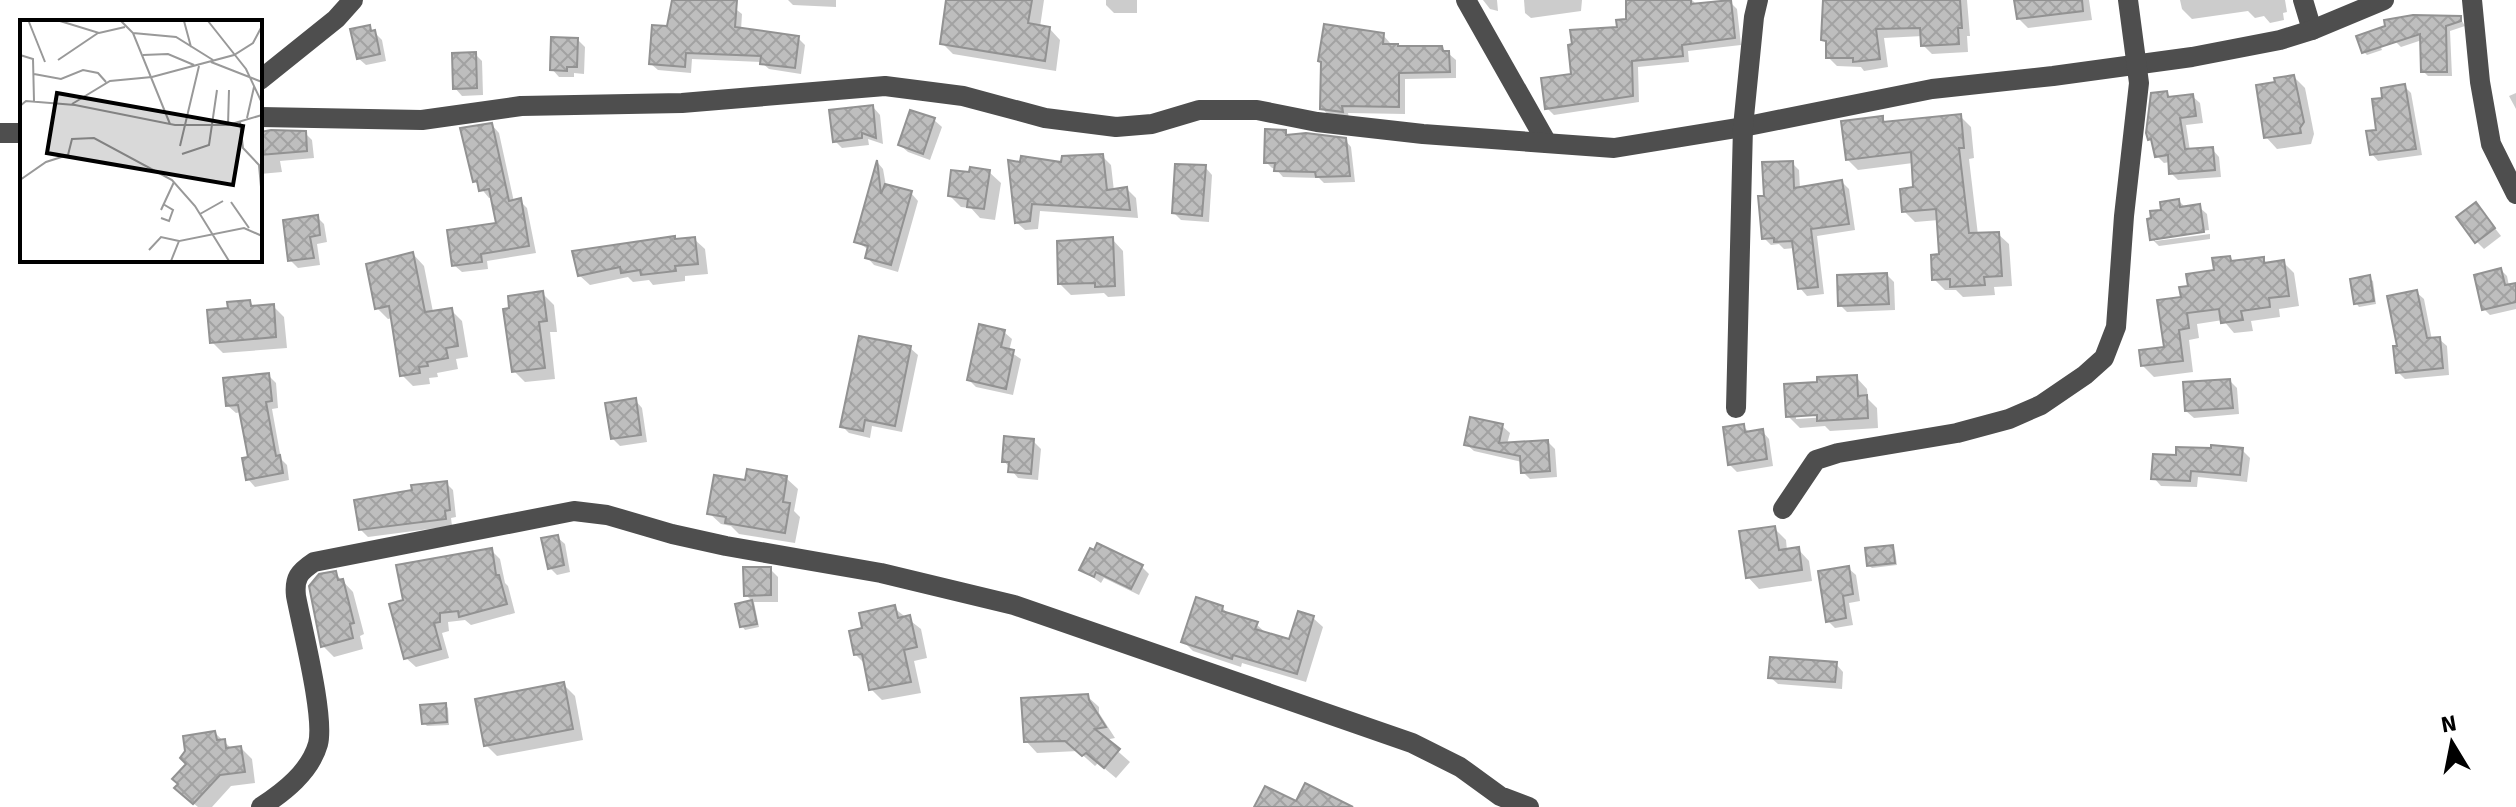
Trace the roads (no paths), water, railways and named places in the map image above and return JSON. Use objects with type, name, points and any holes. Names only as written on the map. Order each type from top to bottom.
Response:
[{"type":"street","points":[[262,78],[336,19],[353,0]]},
{"type":"street","points":[[1466,0],[1547,143]]},
{"type":"street","points":[[1736,408],[1743,127],[1758,0]]},
{"type":"street","points":[[1783,509],[1816,460],[1838,453],[1957,433],[2009,419],[2041,405],[2104,358],[2116,327],[2139,83],[2128,0]]},
{"type":"street","points":[[2303,0],[2312,30]]},
{"type":"street","points":[[262,117],[422,120],[521,106],[682,103],[885,86],[963,96],[1045,118],[1116,127],[1152,124],[1199,110],[1257,110],[1317,122],[1423,134],[1614,148],[1743,127],[1932,89],[2136,65],[2280,40],[2384,0]]},
{"type":"street","points":[[2472,0],[2480,82],[2491,144],[2516,194]]},
{"type":"street","points":[[261,807],[288,789],[310,760],[318,742],[318,714],[296,596],[295,581],[302,570],[314,562],[574,511],[607,515],[726,546],[881,573],[1014,605],[1412,743],[1460,767],[1500,796],[1529,807]]}]
